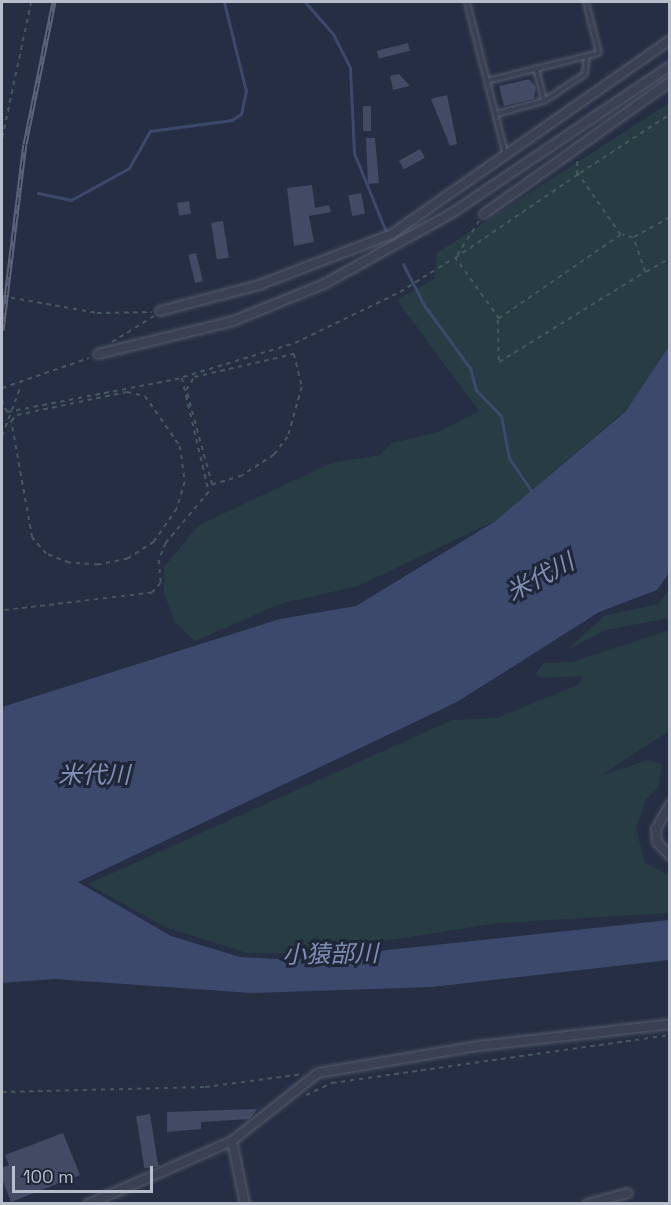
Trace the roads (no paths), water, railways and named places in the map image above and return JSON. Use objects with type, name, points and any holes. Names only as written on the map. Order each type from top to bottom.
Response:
[{"type":"street","points":[[160,312],[259,285],[392,234],[505,152],[669,40]]},
{"type":"street","points":[[98,354],[234,321],[324,284],[452,213],[669,66]]},
{"type":"street","points":[[484,214],[669,82]]},
{"type":"street","points":[[669,804],[656,829],[657,843],[669,856]]},
{"type":"street","points":[[88,1203],[232,1141],[318,1072],[478,1046],[669,1024]]},
{"type":"street","points":[[232,1141],[245,1203]]},
{"type":"street","points":[[587,1203],[628,1193]]},
{"type":"lane","points":[[467,2],[505,152]]},
{"type":"lane","points":[[487,81],[599,53],[586,2]]},
{"type":"lane","points":[[496,114],[544,101],[585,74],[587,56]]},
{"type":"lane","points":[[536,68],[544,101]]},
{"type":"water","name":"米代川","points":[[669,346],[669,573],[657,590],[599,612],[457,702],[78,882],[171,936],[240,957],[293,960],[669,920],[669,960],[432,987],[251,993],[54,979],[2,983],[2,707],[280,619],[356,606],[494,522],[625,412]]},
{"type":"waterway","points":[[38,193],[71,200],[129,168],[150,131],[232,120],[241,114],[246,91],[224,2]]},
{"type":"waterway","points":[[305,2],[333,34],[350,68],[354,153],[386,232]]},
{"type":"waterway","points":[[403,264],[424,305],[470,368],[476,390],[501,416],[509,458],[532,492]]},
{"type":"railway","points":[[2,330],[25,144],[54,2]]},
{"type":"water label","name":"小猿部川","points":[[330,954]]}]
